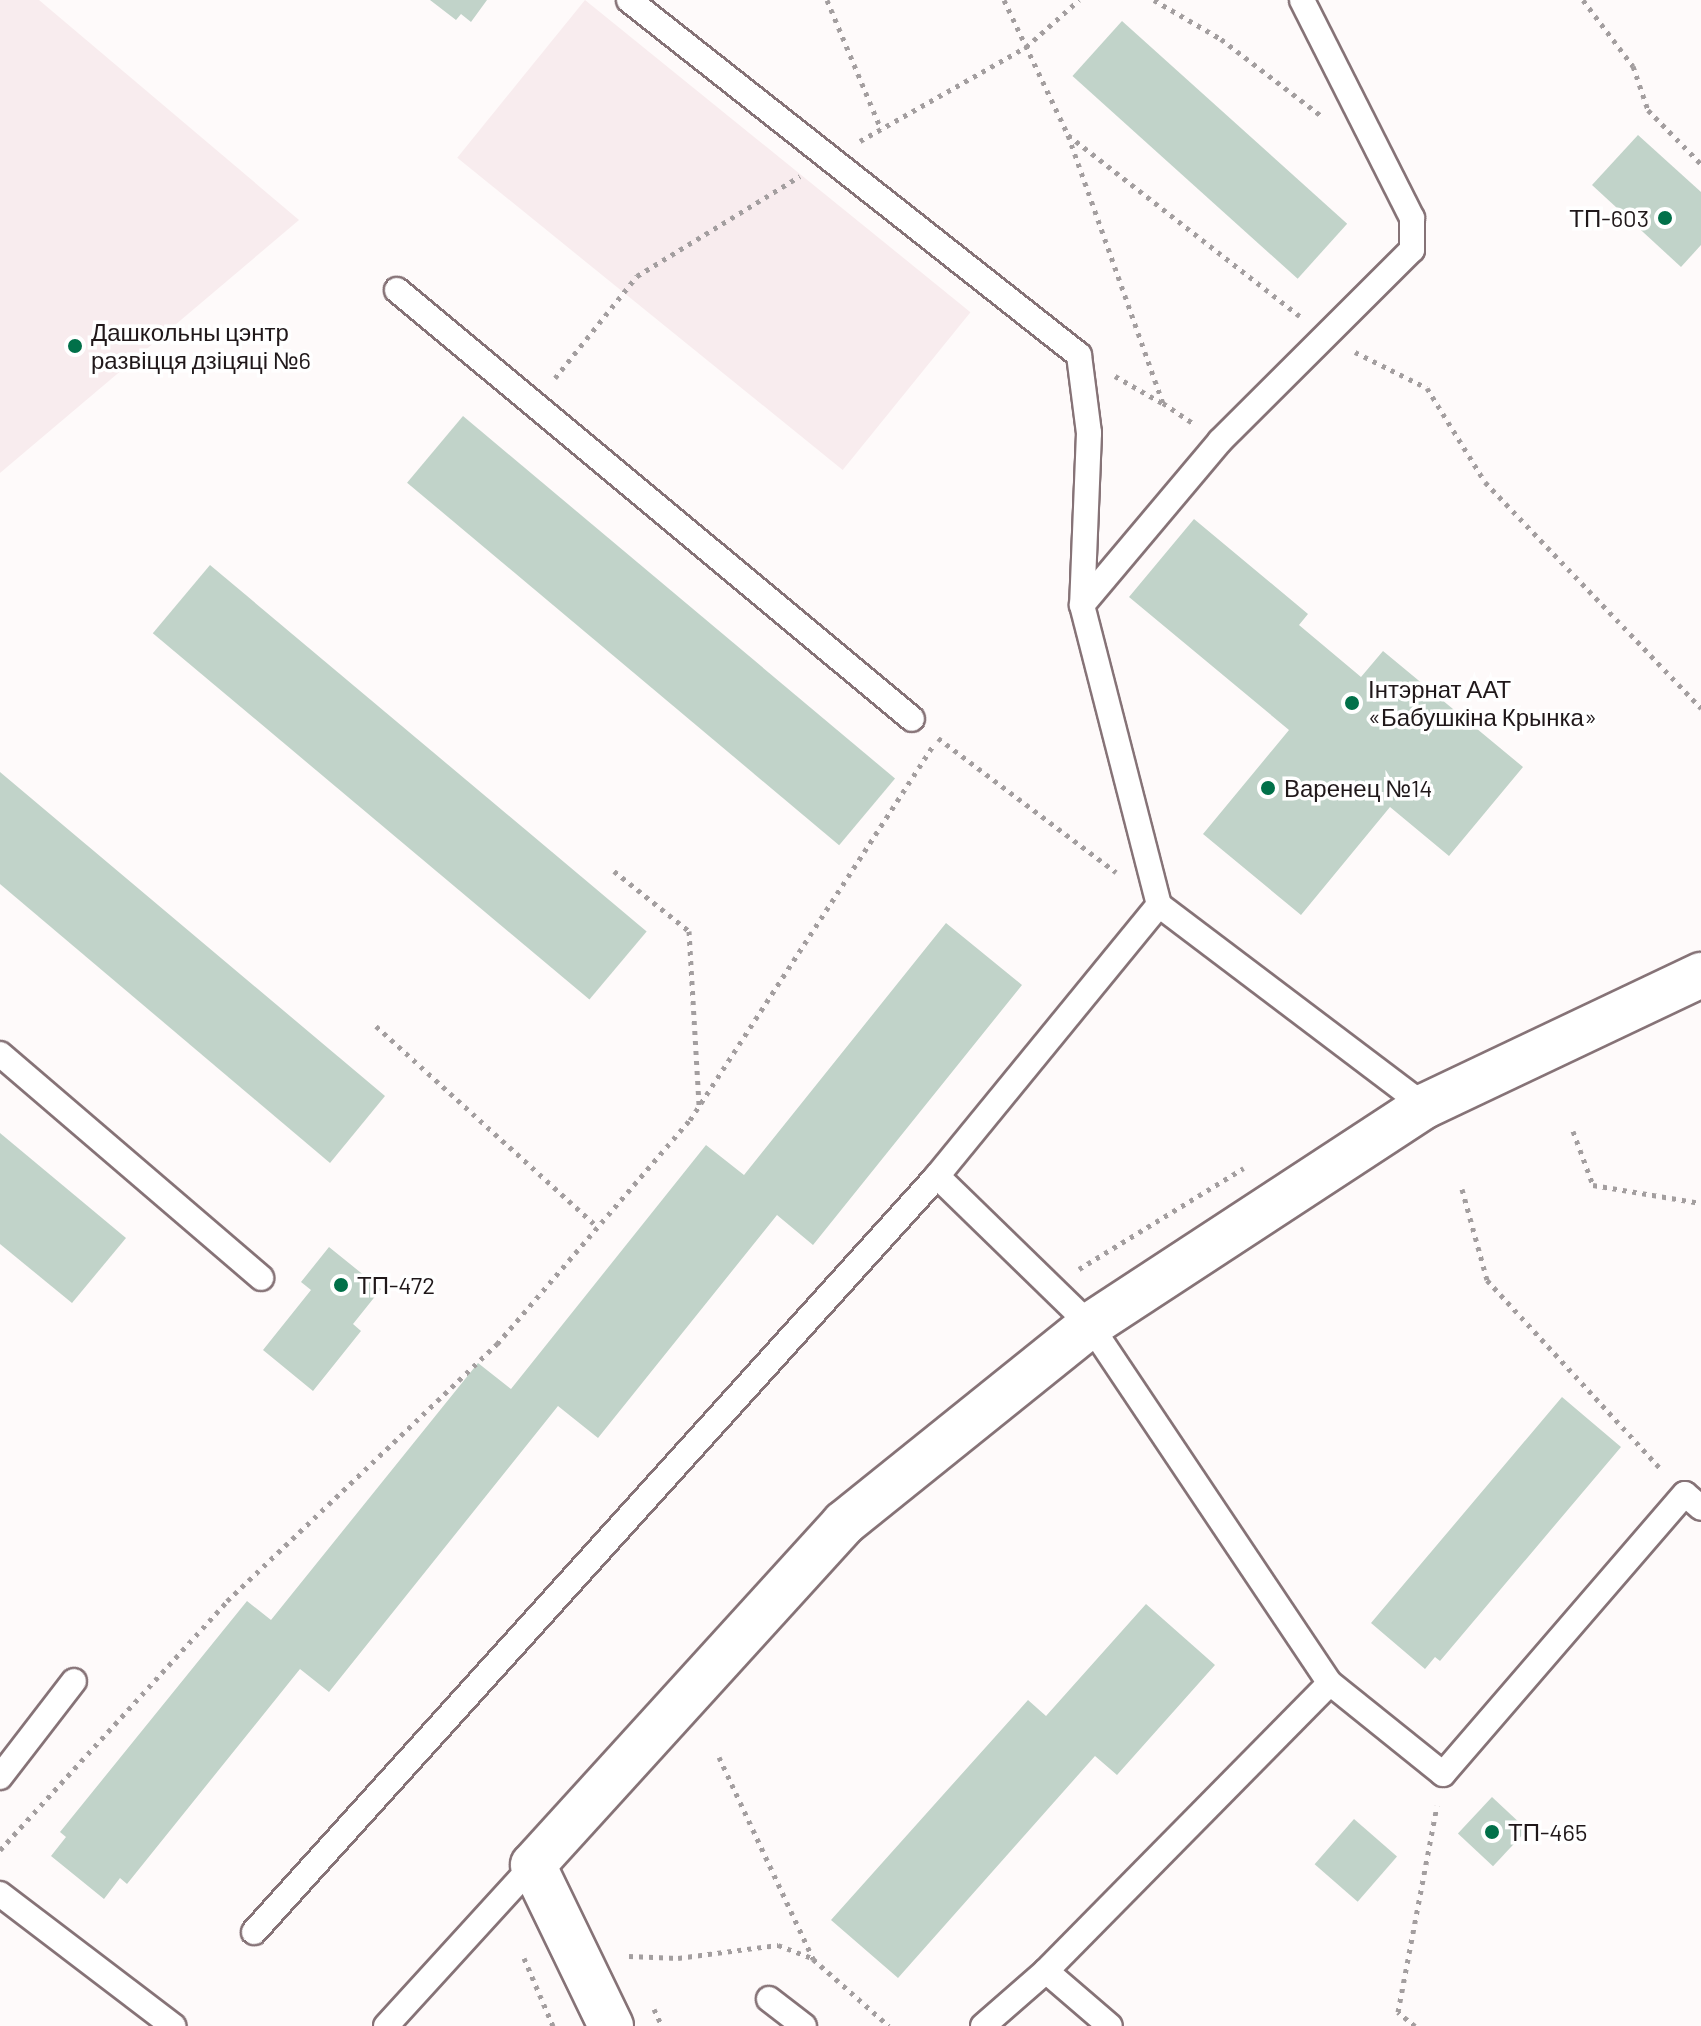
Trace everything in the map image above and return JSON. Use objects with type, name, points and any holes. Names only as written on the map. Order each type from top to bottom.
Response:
[{"type":"street","points":[[611,2026],[533,1865],[844,1523],[1090,1325],[1425,1106],[1701,975]]},
{"type":"lane","points":[[629,0],[1079,355],[1089,433],[1082,605],[1159,905],[1425,1106]]},
{"type":"lane","points":[[1082,605],[1220,441],[1329,338],[1412,250],[1412,218],[1302,0]]},
{"type":"lane","points":[[397,290],[912,719]]},
{"type":"lane","points":[[254,1932],[937,1176],[1159,905]]},
{"type":"lane","points":[[0,1054],[261,1278]]},
{"type":"lane","points":[[937,1176],[1090,1325],[1330,1683],[1443,1774],[1693,1501]]},
{"type":"lane","points":[[0,1777],[74,1681]]},
{"type":"lane","points":[[983,2026],[1046,1971],[1330,1683]]},
{"type":"lane","points":[[386,2026],[533,1865]]},
{"type":"lane","points":[[0,1894],[173,2026]]},
{"type":"lane","points":[[1046,1971],[1110,2026]]},
{"type":"lane","points":[[769,1999],[804,2026]]},
{"type":"path","points":[[827,0],[881,129]]},
{"type":"path","points":[[1004,0],[1068,135],[1163,403]]},
{"type":"path","points":[[534,403],[637,276],[831,157],[1026,47],[1079,0]]},
{"type":"path","points":[[1154,0],[1221,39],[1327,120]]},
{"type":"path","points":[[1583,0],[1633,66],[1648,110],[1701,164]]},
{"type":"path","points":[[1068,135],[1329,338],[1427,388],[1485,482],[1701,708]]},
{"type":"path","points":[[1079,355],[1163,403],[1220,441]]},
{"type":"path","points":[[912,719],[1159,905]]},
{"type":"path","points":[[0,1850],[227,1601],[497,1344],[598,1227],[699,1105],[938,738]]},
{"type":"path","points":[[614,871],[689,931],[699,1105]]},
{"type":"path","points":[[376,1026],[598,1227]]},
{"type":"path","points":[[1573,1131],[1593,1185],[1701,1203]]},
{"type":"path","points":[[1462,1189],[1487,1280],[1693,1501]]},
{"type":"path","points":[[719,1757],[813,1959]]},
{"type":"path","points":[[1415,2026],[1398,2012],[1443,1774]]},
{"type":"path","points":[[629,1956],[678,1958],[778,1945],[813,1959],[889,2026]]},
{"type":"path","points":[[524,1958],[553,2026]]},
{"type":"shaded area","name":"Дашкольны цэнтр развіцця дзіцяці №6","points":[[0,0],[39,0],[299,220],[0,473]]},
{"type":"shaded area","points":[[585,0],[970,312],[843,470],[457,158]]},
{"type":"building","points":[[430,0],[487,0],[471,22],[461,14],[456,20]]},
{"type":"building","points":[[1122,21],[1347,224],[1298,279],[1072,76]]},
{"type":"building","name":"ТП-603","points":[[1638,135],[1701,192],[1701,245],[1681,267],[1592,185]]},
{"type":"building","points":[[463,416],[895,779],[839,845],[407,483]]},
{"type":"building","name":"Інтэрнат ААТ «Бабушкіна Крынка»","points":[[1194,519],[1308,614],[1299,625],[1361,677],[1383,651],[1523,767],[1449,856],[1390,807],[1301,915],[1203,834],[1289,730],[1129,597]]},
{"type":"building","points":[[210,565],[647,931],[589,1000],[153,633]]},
{"type":"building","points":[[0,772],[385,1096],[330,1163],[0,884]]},
{"type":"building","points":[[946,923],[1022,985],[813,1245],[777,1215],[598,1438],[558,1406],[329,1692],[300,1669],[127,1884],[120,1878],[104,1899],[51,1856],[66,1837],[60,1832],[247,1601],[271,1620],[478,1363],[511,1389],[706,1145],[744,1175]]},
{"type":"building","points":[[0,1133],[126,1238],[72,1303],[0,1244]]},
{"type":"building","points":[[329,1247],[381,1289],[353,1324],[361,1331],[313,1391],[263,1350],[311,1290],[301,1282]]},
{"type":"building","points":[[1562,1397],[1621,1447],[1440,1661],[1435,1657],[1425,1669],[1371,1623]]},
{"type":"building","points":[[1146,1604],[1215,1665],[1117,1775],[1095,1756],[898,1978],[831,1920],[1028,1700],[1046,1716]]},
{"type":"building","name":"ТП-465","points":[[1492,1797],[1527,1830],[1493,1866],[1458,1834]]},
{"type":"building","points":[[1354,1819],[1397,1856],[1358,1902],[1315,1864]]},
{"type":"place","name":"ТП-603","points":[[1665,218]]},
{"type":"place","name":"Дашкольны цэнтр развіцця дзіцяці №6","points":[[75,346]]},
{"type":"place","name":"Інтэрнат ААТ «Бабушкіна Крынка»","points":[[1352,703]]},
{"type":"place","name":"Варенец №14","points":[[1268,788]]},
{"type":"place","name":"ТП-472","points":[[341,1285]]},
{"type":"place","name":"ТП-465","points":[[1492,1832]]}]
